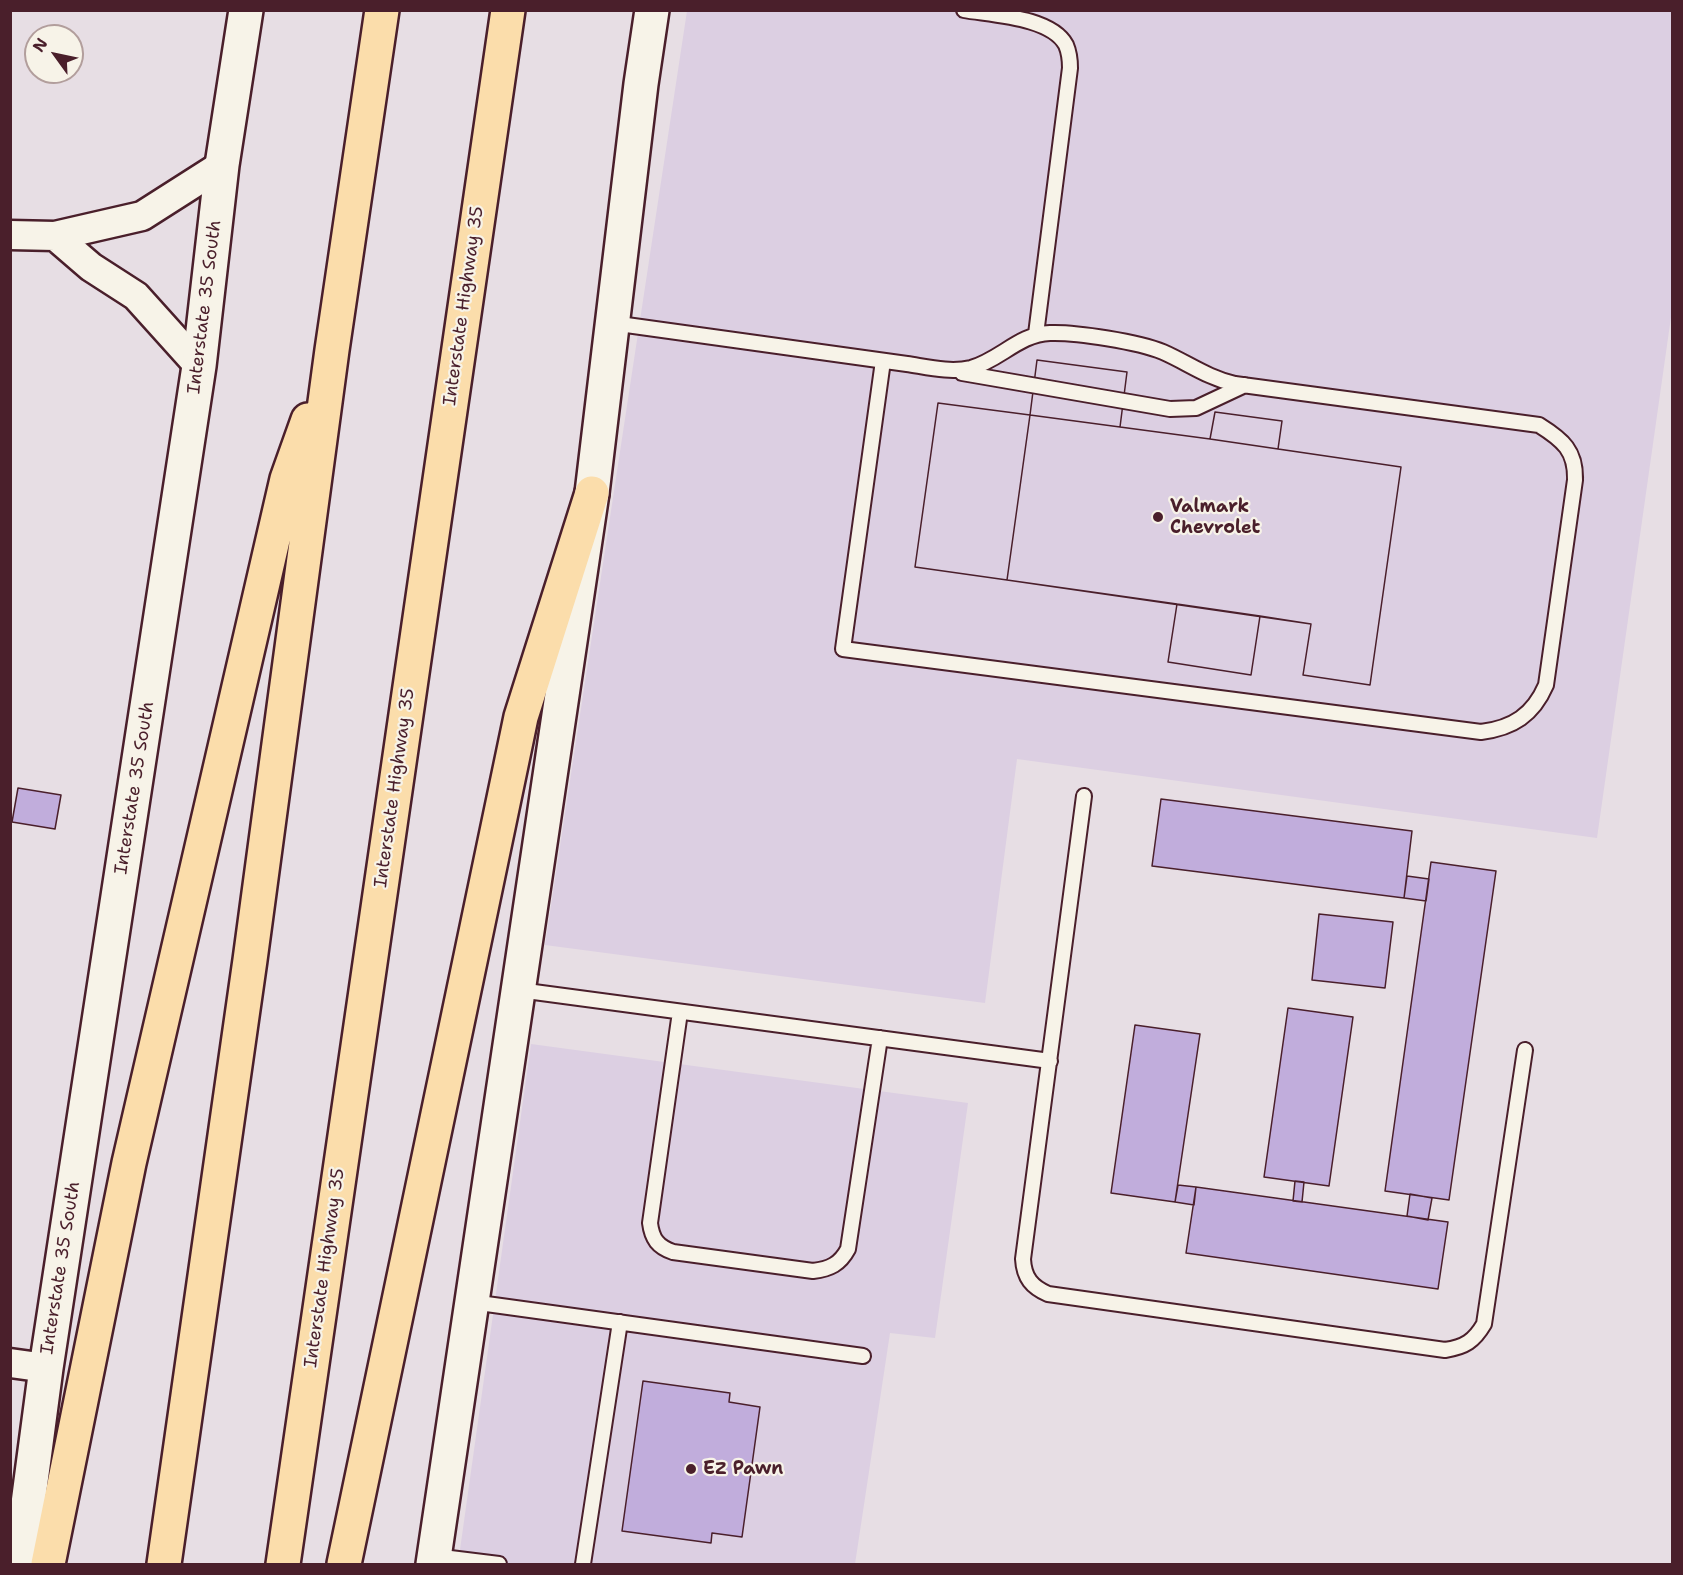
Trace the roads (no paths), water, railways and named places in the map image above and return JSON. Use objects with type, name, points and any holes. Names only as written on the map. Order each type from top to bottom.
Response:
[{"type":"highway","points":[[164,1564],[250,960],[332,350],[382,10]]},
{"type":"highway","name":"Interstate Highway 35","points":[[283,1564],[508,10]]},
{"type":"highway","points":[[48,1564],[129,1163],[287,478],[332,350]]},
{"type":"highway","points":[[344,1564],[520,717],[592,493]]},
{"type":"main road","name":"Interstate 35 South","points":[[20,1564],[46,1368],[199,366],[222,165],[246,10]]},
{"type":"main road","points":[[433,1560],[592,493],[652,10]]},
{"type":"street","points":[[10,235],[55,236],[142,216],[222,165]]},
{"type":"street","points":[[55,236],[91,267],[136,296],[199,366]]},
{"type":"street","points":[[10,1363],[46,1368]]},
{"type":"lane","points":[[964,10],[1022,20],[1046,27],[1057,34],[1065,44],[1069,55],[1070,68],[1036,334]]},
{"type":"lane","points":[[612,323],[945,370],[1170,409],[1196,408],[1245,385]]},
{"type":"lane","points":[[882,361],[843,649],[1481,732],[1507,727],[1521,718],[1537,702],[1546,685],[1576,467],[1571,453],[1563,442],[1539,425],[1245,385],[1208,376],[1165,353],[1141,345],[1061,333],[1036,334],[972,368],[945,370]]},
{"type":"lane","points":[[1084,796],[1023,1259],[1024,1271],[1029,1282],[1039,1290],[1048,1294],[1445,1350],[1469,1344],[1485,1324],[1525,1050]]},
{"type":"lane","points":[[519,990],[1050,1061]]},
{"type":"lane","points":[[680,1011],[650,1223],[652,1234],[664,1248],[673,1252],[813,1271],[825,1270],[834,1266],[843,1258],[848,1249],[880,1038]]},
{"type":"lane","points":[[472,1302],[863,1356]]},
{"type":"lane","points":[[583,1564],[620,1323]]},
{"type":"lane","points":[[433,1560],[499,1564]]},
{"type":"place","name":"Valmark Chevrolet","points":[[1158,517]]},
{"type":"place","name":"EZ Pawn","points":[[691,1469]]}]
